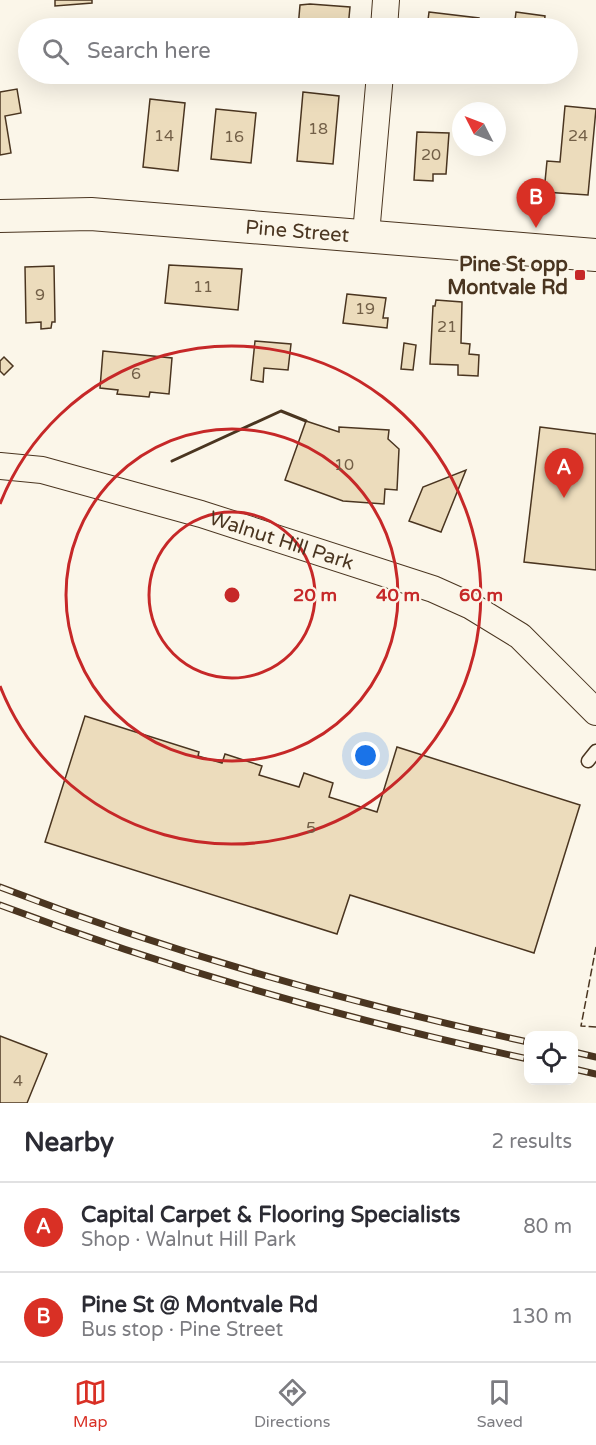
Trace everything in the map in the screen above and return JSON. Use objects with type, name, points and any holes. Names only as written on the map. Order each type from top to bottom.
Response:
[{"type":"street","points":[[385,18],[386,0]]},
{"type":"street","points":[[366,234],[379,84]]},
{"type":"street","name":"Pine Street","points":[[0,216],[91,213],[366,234],[596,255]]},
{"type":"street","name":"Walnut Hill Park","points":[[0,466],[42,470],[201,514],[448,596],[491,617],[520,636],[596,712]]},
{"type":"lane","points":[[588,761],[596,751]]},
{"type":"building","points":[[55,0],[92,0],[92,3],[55,6]]},
{"type":"building","points":[[300,5],[350,7],[349,18],[299,18]]},
{"type":"building","points":[[429,12],[479,18],[428,18]]},
{"type":"building","points":[[516,12],[545,16],[545,18],[515,18]]},
{"type":"building","points":[[17,89],[21,113],[5,116],[11,153],[0,155],[0,92]]},
{"type":"building","points":[[303,92],[339,96],[333,164],[297,161]]},
{"type":"building","points":[[150,99],[185,103],[178,171],[143,167]]},
{"type":"building","points":[[565,106],[596,109],[588,195],[544,192],[547,161],[560,162]]},
{"type":"building","points":[[216,109],[256,113],[251,163],[211,159]]},
{"type":"building","points":[[417,132],[449,133],[446,174],[433,174],[433,181],[414,180]]},
{"type":"building","points":[[169,265],[242,269],[238,310],[165,303]]},
{"type":"building","points":[[54,266],[55,322],[52,322],[51,328],[41,329],[41,322],[26,323],[25,267]]},
{"type":"building","points":[[347,294],[386,298],[383,318],[388,318],[387,328],[343,323]]},
{"type":"building","points":[[436,300],[462,302],[461,343],[470,344],[469,354],[479,355],[478,376],[458,375],[458,365],[430,364],[433,306]]},
{"type":"building","points":[[255,341],[291,344],[288,370],[264,368],[263,382],[251,380]]},
{"type":"building","points":[[404,343],[416,345],[413,370],[401,369]]},
{"type":"building","points":[[103,351],[172,358],[169,394],[150,392],[149,397],[117,394],[118,390],[100,388]]},
{"type":"building","points":[[4,357],[13,366],[4,375],[0,371],[0,361]]},
{"type":"building","points":[[306,421],[339,432],[339,427],[389,430],[388,439],[399,449],[397,490],[385,489],[384,504],[343,501],[285,480]]},
{"type":"building","points":[[540,427],[596,434],[596,570],[524,562]]},
{"type":"building","points":[[466,470],[441,532],[409,521],[423,487]]},
{"type":"building","points":[[85,716],[199,752],[198,756],[222,763],[225,754],[262,766],[259,775],[299,787],[304,773],[333,783],[329,797],[377,812],[397,747],[580,805],[534,953],[350,895],[337,934],[45,842]]},
{"type":"building","points":[[0,1036],[47,1054],[27,1103],[0,1103]]},
{"type":"railway","points":[[0,887],[130,934],[261,975],[394,1011],[524,1041]]},
{"type":"railway","points":[[0,905],[130,951],[261,992],[394,1028],[524,1058]]},
{"type":"railway","points":[[578,1053],[596,1057]]},
{"type":"railway","points":[[578,1070],[596,1074]]},
{"type":"fence","points":[[596,947],[581,1026],[596,1027]]},
{"type":"wall","points":[[172,461],[281,411],[306,421]]},
{"type":"place","name":"Pine St @ Montvale Rd","points":[[536,228]]},
{"type":"place","name":"Pine St opp Montvale Rd","points":[[580,275]]},
{"type":"place","name":"Capital Carpet & Flooring Specialists","points":[[564,498]]}]
